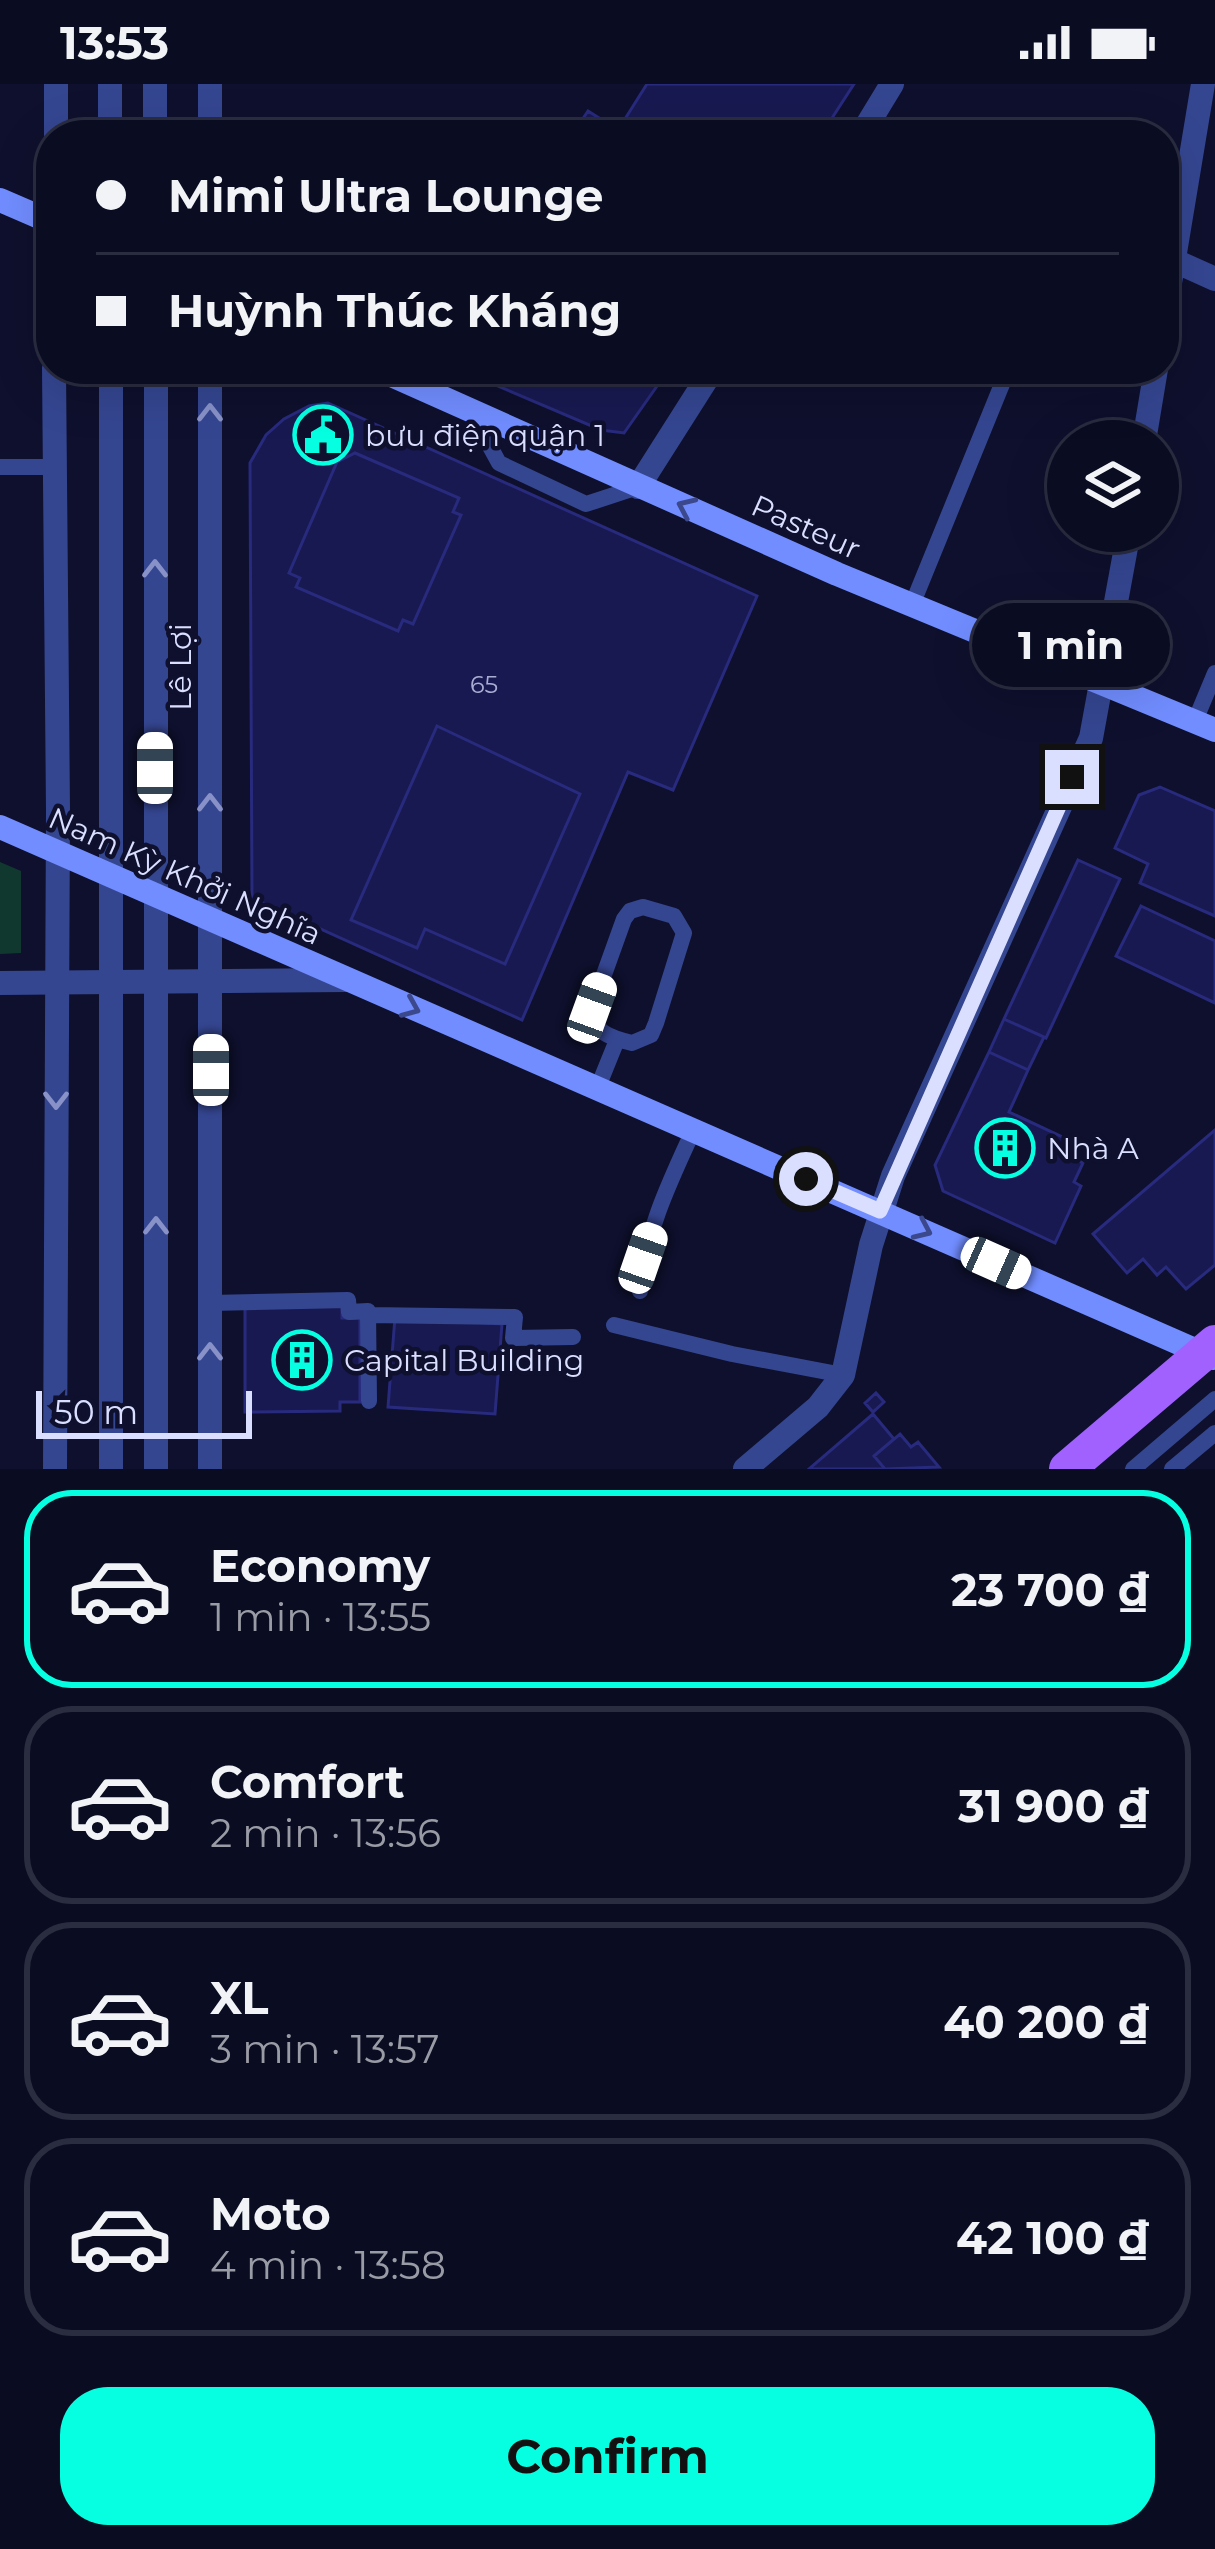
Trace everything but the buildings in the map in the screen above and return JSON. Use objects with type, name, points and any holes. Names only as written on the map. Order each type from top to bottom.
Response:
[{"type":"main road","points":[[0,200],[36,216]]},
{"type":"main road","name":"Pasteur","points":[[412,384],[638,487],[1205,726]]},
{"type":"main road","name":"Nam Kỳ Khởi Nghĩa","points":[[0,827],[693,1131],[1212,1351]]},
{"type":"main road","points":[[1067,1469],[1212,1351]]},
{"type":"street","points":[[56,84],[56,120]]},
{"type":"street","points":[[110,84],[110,120]]},
{"type":"street","points":[[155,84],[155,120]]},
{"type":"street","points":[[210,84],[210,120]]},
{"type":"street","points":[[870,120],[892,84]]},
{"type":"street","points":[[1179,208],[1203,84]]},
{"type":"street","points":[[1179,263],[1215,279]]},
{"type":"street","points":[[54,384],[55,1469]]},
{"type":"street","points":[[111,384],[111,1469]]},
{"type":"street","name":"Lê Lợi","points":[[156,384],[156,1469]]},
{"type":"street","name":"Lê Lợi","points":[[210,384],[210,1469]]},
{"type":"street","points":[[638,487],[703,384]]},
{"type":"street","points":[[1148,420],[1154,384]]},
{"type":"street","points":[[745,1469],[818,1407],[843,1375],[880,1211],[1090,737],[1126,552]]},
{"type":"street","name":"Nam Kỳ Khởi Nghĩa","points":[[0,983],[346,980]]},
{"type":"lane","points":[[912,605],[1002,384]]},
{"type":"lane","points":[[470,410],[499,463],[586,504],[638,487]]},
{"type":"lane","points":[[0,467],[53,467]]},
{"type":"lane","points":[[1205,726],[1215,673]]},
{"type":"lane","points":[[656,909],[674,916],[684,933],[651,1035],[640,1042],[617,1040],[601,1032],[591,1017],[592,1008],[624,919],[630,910],[656,909]]},
{"type":"lane","points":[[598,1088],[617,1040]]},
{"type":"lane","points":[[640,1291],[643,1258],[657,1215],[693,1131]]},
{"type":"lane","points":[[211,1303],[348,1300],[350,1312],[368,1311],[369,1401]]},
{"type":"lane","points":[[369,1316],[515,1317],[513,1338],[574,1337]]},
{"type":"lane","points":[[614,1325],[843,1375]]},
{"type":"lane","points":[[1133,1469],[1215,1399]]},
{"type":"lane","points":[[1172,1469],[1215,1433]]},
{"type":"green space","points":[[0,862],[21,871],[21,953],[0,954]]},
{"type":"place","name":"bưu điện quận 1","points":[[323,435]]},
{"type":"place","name":"Nhà A","points":[[1005,1148]]},
{"type":"place","name":"Capital Building","points":[[302,1360]]},
{"type":"route","points":[[806,1179],[880,1211],[1072,777]]}]
